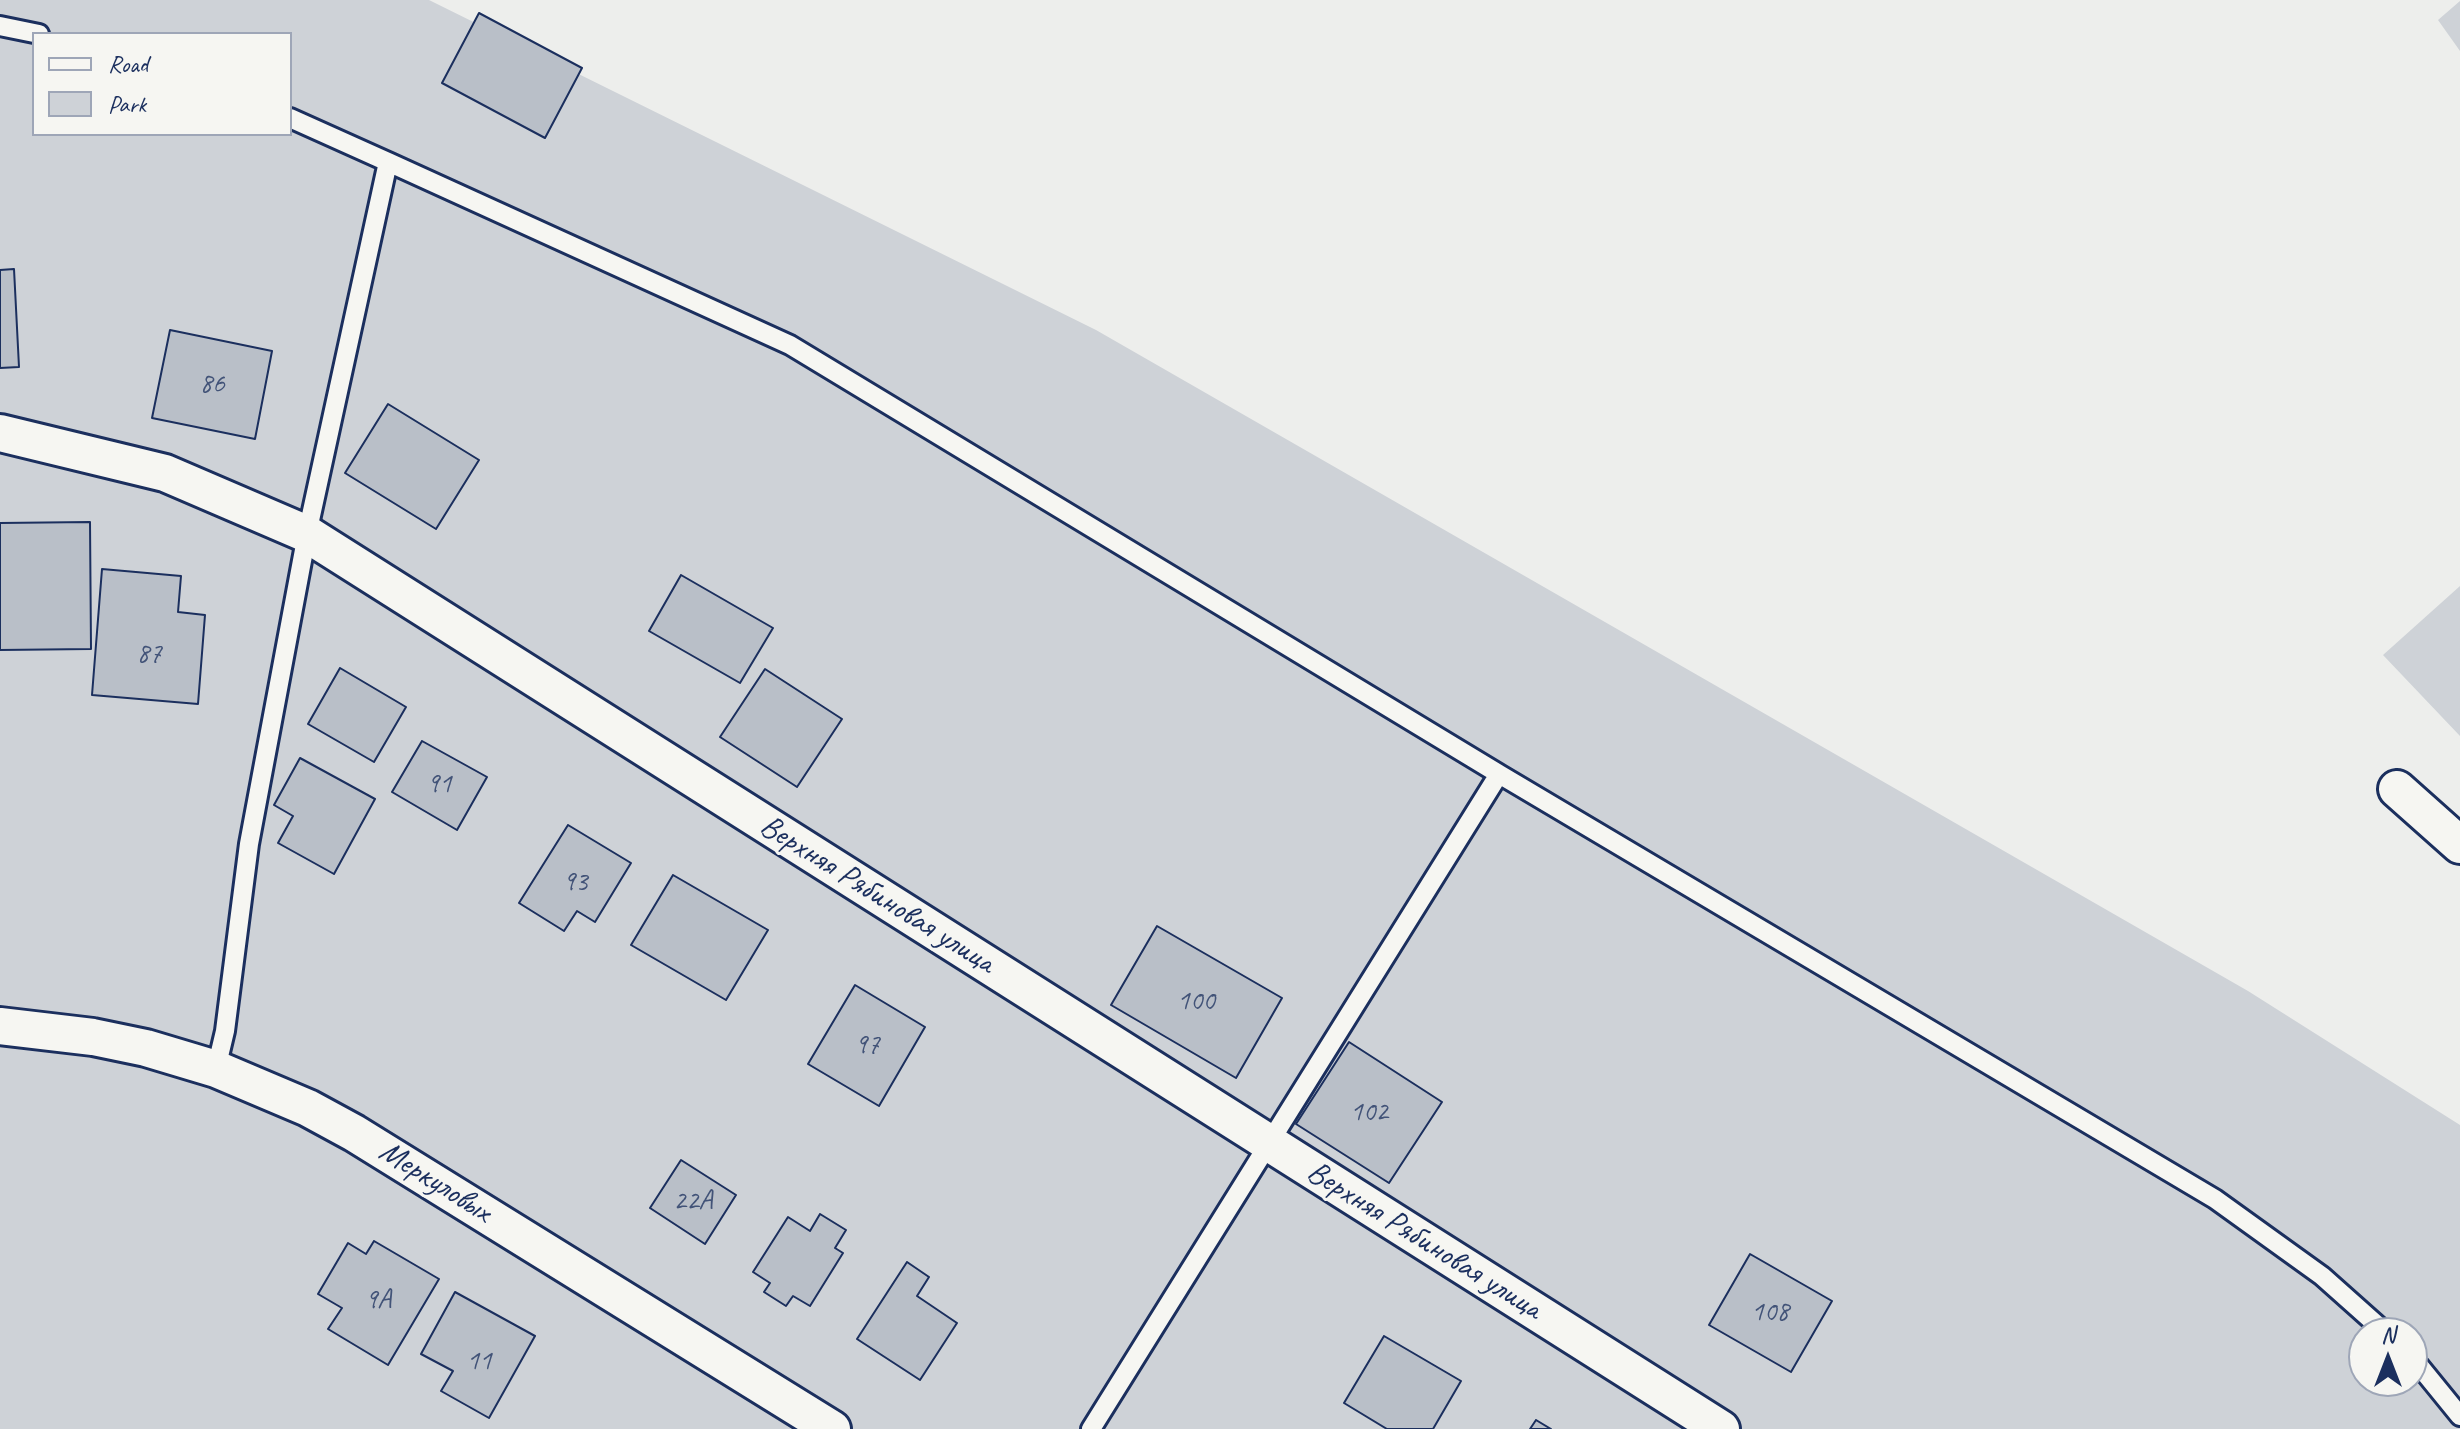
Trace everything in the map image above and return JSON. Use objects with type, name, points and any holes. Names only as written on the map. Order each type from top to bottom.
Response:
[{"type":"street","name":"Верхняя Рябиновая улица","points":[[0,433],[165,473],[307,534],[1721,1429]]},
{"type":"street","points":[[2397,789],[2460,845]]},
{"type":"street","name":"Меркуловых","points":[[0,1026],[93,1037],[216,1069],[308,1108],[354,1133],[832,1429]]},
{"type":"lane","points":[[0,26],[32,33]]},
{"type":"lane","points":[[292,119],[790,345],[1499,774],[2215,1199],[2322,1276],[2368,1317]]},
{"type":"lane","points":[[216,1069],[225,1031],[249,844],[307,534],[388,162]]},
{"type":"lane","points":[[1091,1429],[1499,774]]},
{"type":"lane","points":[[2428,1377],[2460,1416]]},
{"type":"green space","points":[[0,0],[429,0],[1096,330],[2248,991],[2460,1125],[2460,1429],[0,1429]]},
{"type":"green space","points":[[2460,1],[2460,51],[2438,20]]},
{"type":"green space","points":[[2460,586],[2460,736],[2383,655]]},
{"type":"building","points":[[479,13],[582,68],[545,138],[442,83]]},
{"type":"building","points":[[14,269],[19,367],[0,368],[0,270]]},
{"type":"building","points":[[170,330],[272,351],[255,439],[152,418]]},
{"type":"building","points":[[388,404],[479,460],[436,529],[345,473]]},
{"type":"building","points":[[90,522],[91,649],[0,650],[0,523]]},
{"type":"building","points":[[102,569],[181,576],[178,612],[205,615],[198,704],[92,695]]},
{"type":"building","points":[[681,575],[773,628],[740,683],[649,631]]},
{"type":"building","points":[[340,668],[406,707],[374,762],[308,724]]},
{"type":"building","points":[[765,669],[842,719],[797,787],[720,737]]},
{"type":"building","points":[[422,741],[487,777],[457,830],[392,792]]},
{"type":"building","points":[[300,758],[375,799],[334,874],[278,843],[293,816],[274,805]]},
{"type":"building","points":[[568,825],[631,863],[595,922],[577,911],[564,931],[519,903]]},
{"type":"building","points":[[673,875],[768,930],[726,1000],[631,945]]},
{"type":"building","points":[[1157,926],[1282,998],[1236,1078],[1111,1005]]},
{"type":"building","points":[[855,985],[925,1027],[879,1106],[808,1064]]},
{"type":"building","points":[[1349,1042],[1442,1102],[1389,1183],[1296,1124]]},
{"type":"building","points":[[681,1160],[736,1195],[705,1244],[650,1208]]},
{"type":"building","points":[[820,1214],[846,1230],[835,1248],[843,1253],[810,1306],[793,1296],[786,1306],[764,1292],[770,1283],[753,1272],[788,1217],[810,1231]]},
{"type":"building","points":[[374,1241],[439,1279],[388,1365],[328,1329],[342,1308],[318,1294],[348,1243],[366,1254]]},
{"type":"building","points":[[1750,1254],[1832,1301],[1791,1372],[1709,1325]]},
{"type":"building","points":[[907,1262],[929,1277],[917,1296],[957,1323],[920,1380],[857,1339]]},
{"type":"building","points":[[455,1292],[535,1336],[489,1418],[441,1391],[453,1371],[421,1354]]},
{"type":"building","points":[[1384,1336],[1461,1381],[1433,1429],[1387,1429],[1344,1403]]},
{"type":"building","points":[[1536,1420],[1551,1429],[1530,1429]]}]
